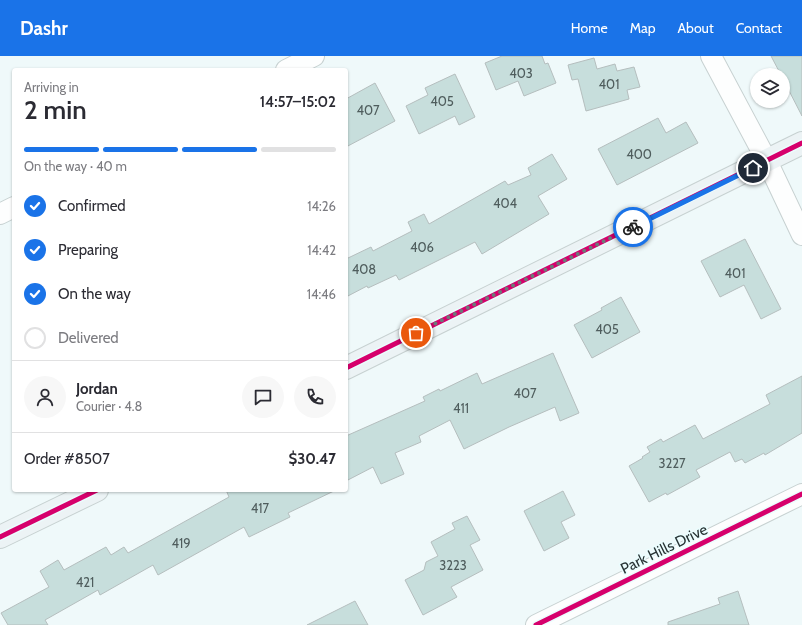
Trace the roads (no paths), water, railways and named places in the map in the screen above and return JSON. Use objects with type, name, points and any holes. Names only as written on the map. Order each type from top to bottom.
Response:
[{"type":"street","points":[[290,68],[314,56]]},
{"type":"street","points":[[711,56],[767,161],[802,235]]},
{"type":"street","points":[[348,367],[802,143]]},
{"type":"street","points":[[0,214],[12,208]]},
{"type":"street","points":[[0,537],[93,492]]},
{"type":"street","name":"Park Hills Drive","points":[[536,625],[802,494]]}]
